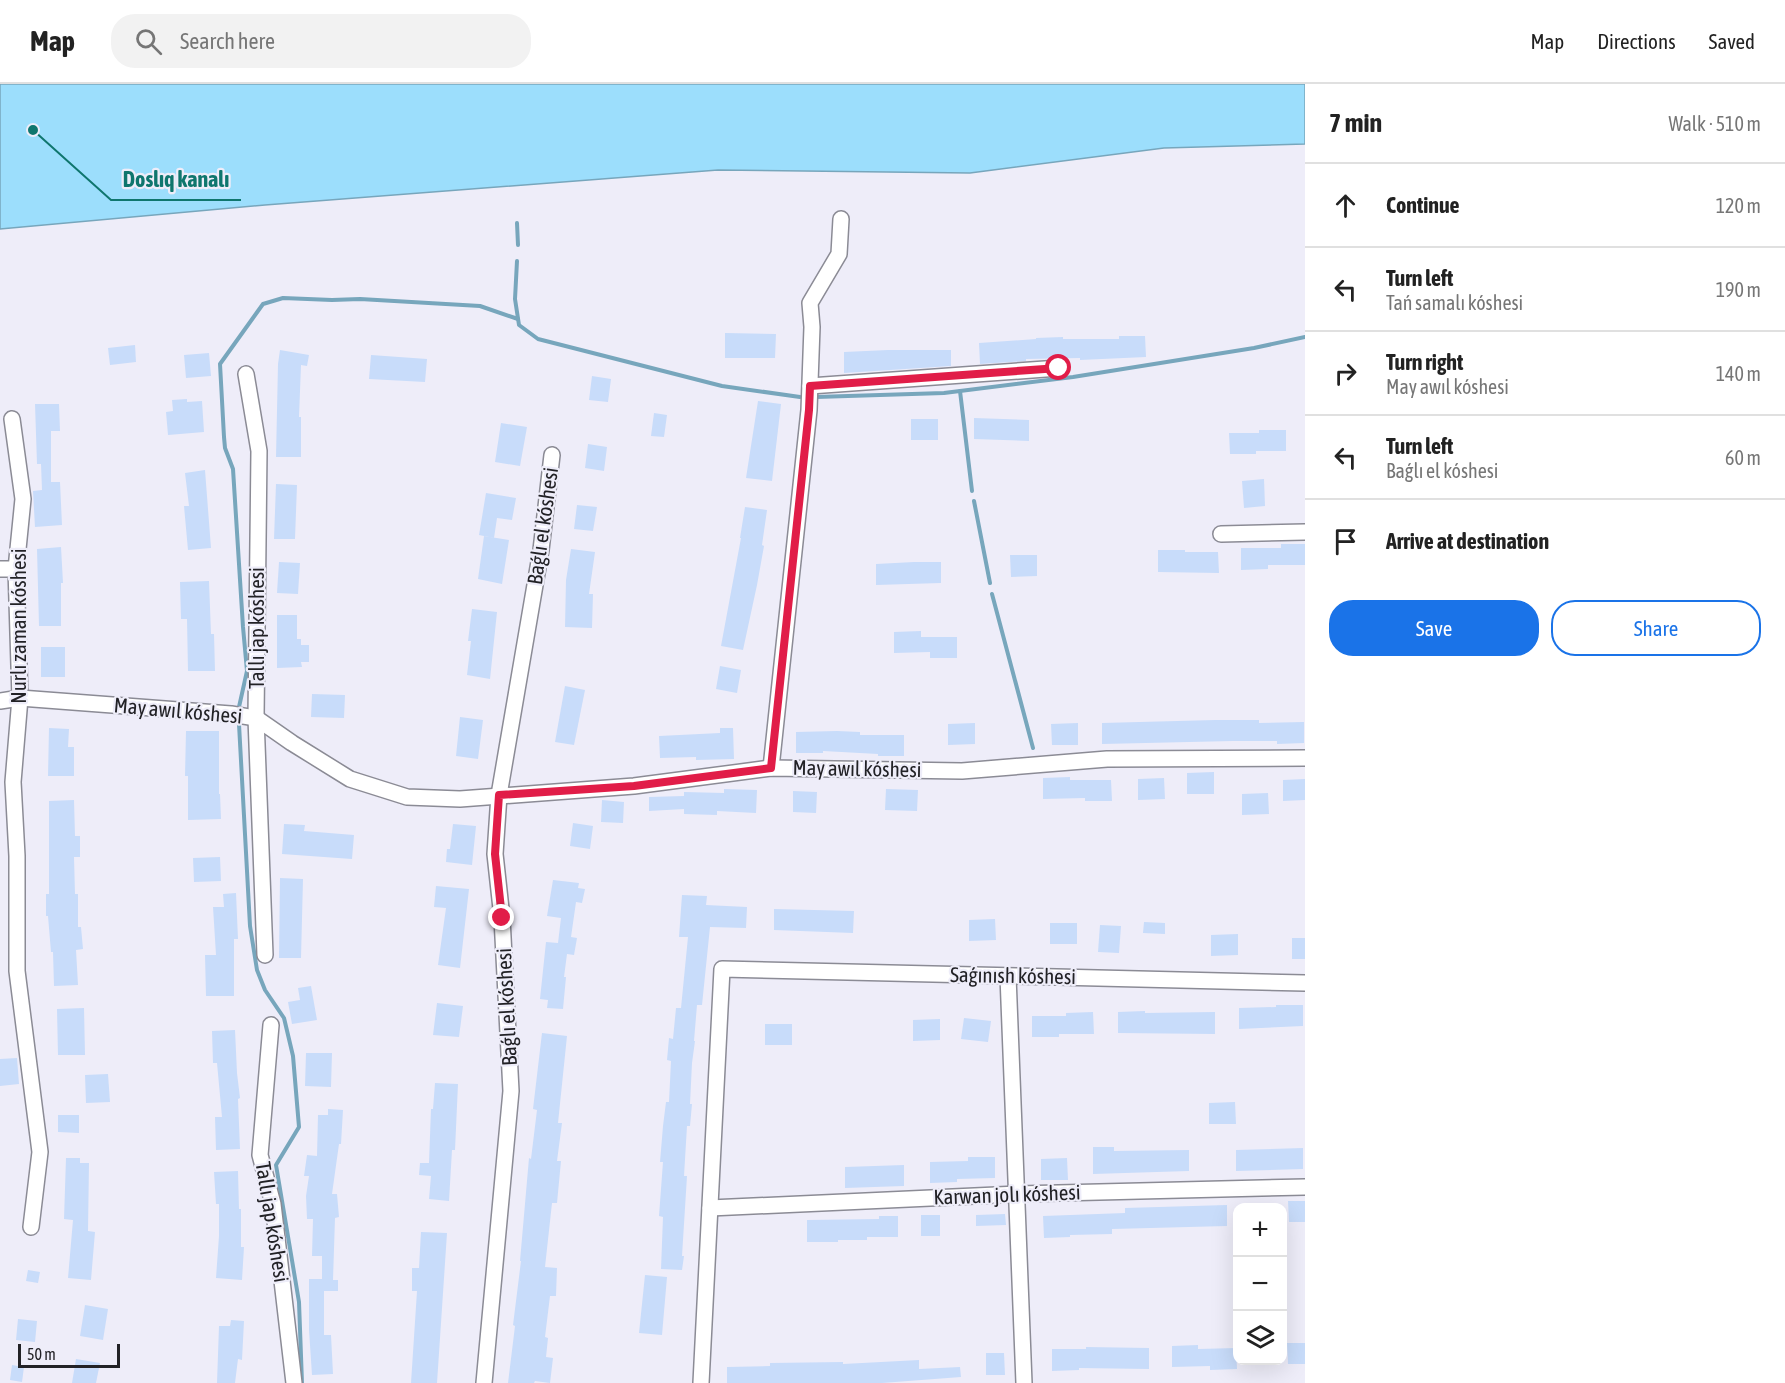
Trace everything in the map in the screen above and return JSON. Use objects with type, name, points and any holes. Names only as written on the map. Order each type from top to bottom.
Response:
[{"type":"street","points":[[771,768],[809,410],[812,327],[810,303],[839,254],[841,219]]},
{"type":"street","points":[[810,386],[1059,368]]},
{"type":"street","name":"Tallı jap kóshesi","points":[[246,374],[259,451],[256,718],[265,955]]},
{"type":"street","name":"Nurlı zaman kóshesi","points":[[12,419],[23,499],[16,569],[20,698],[13,782],[17,856],[17,971],[40,1152],[31,1227]]},
{"type":"street","name":"Baǵlı el kóshesi","points":[[484,1383],[511,1091],[502,918],[495,854],[499,795],[541,550],[552,455]]},
{"type":"street","points":[[1221,534],[1305,532]]},
{"type":"street","points":[[0,569],[16,569]]},
{"type":"street","name":"May awıl kóshesi","points":[[0,701],[20,698],[231,714],[256,718],[350,779],[407,797],[460,799],[634,786],[771,768],[962,771],[1107,759],[1305,758]]},
{"type":"street","name":"Saǵınısh kóshesi","points":[[710,1208],[722,969],[1305,983]]},
{"type":"street","points":[[1008,976],[1024,1383]]},
{"type":"street","name":"Tallı jap kóshesi","points":[[271,1025],[260,1155],[273,1204],[294,1383]]},
{"type":"street","name":"Karwan jolı kóshesi","points":[[710,1208],[1018,1194],[1305,1187]]},
{"type":"street","points":[[701,1383],[710,1208]]},
{"type":"water","points":[[0,84],[1305,84],[1305,144],[1164,148],[970,173],[718,170],[265,205],[0,229]]},
{"type":"building","points":[[725,333],[776,334],[775,358],[725,358]]},
{"type":"building","points":[[1119,336],[1145,336],[1146,357],[1080,360],[1080,358],[1026,359],[1026,361],[980,364],[979,343],[1063,337],[1063,339],[1119,339]]},
{"type":"building","points":[[135,345],[136,362],[110,365],[108,348]]},
{"type":"building","points":[[280,350],[309,355],[307,366],[301,365],[299,417],[301,417],[301,457],[276,457]]},
{"type":"building","points":[[951,350],[951,366],[844,373],[844,352]]},
{"type":"building","points":[[209,353],[211,376],[186,378],[184,355]]},
{"type":"building","points":[[371,355],[427,359],[425,382],[369,379]]},
{"type":"building","points":[[592,376],[611,379],[608,402],[589,400]]},
{"type":"building","points":[[187,399],[187,402],[202,401],[204,432],[168,435],[166,412],[173,411],[172,400]]},
{"type":"building","points":[[758,401],[781,404],[772,481],[746,478]]},
{"type":"building","points":[[35,404],[59,404],[60,431],[51,431],[51,482],[60,482],[62,525],[35,527],[33,491],[42,490],[41,464],[37,464]]},
{"type":"building","points":[[654,413],[667,415],[664,437],[651,436]]},
{"type":"building","points":[[974,418],[1029,420],[1029,441],[974,439]]},
{"type":"building","points":[[911,419],[938,419],[938,440],[911,440]]},
{"type":"building","points":[[501,423],[527,427],[520,466],[495,462]]},
{"type":"building","points":[[1259,430],[1286,430],[1286,451],[1230,454],[1229,433],[1259,433]]},
{"type":"building","points":[[588,444],[607,447],[604,471],[585,468]]},
{"type":"building","points":[[205,470],[211,548],[188,550],[184,506],[189,506],[185,473]]},
{"type":"building","points":[[1264,479],[1265,506],[1244,508],[1242,481]]},
{"type":"building","points":[[276,484],[297,485],[295,539],[274,539]]},
{"type":"building","points":[[486,493],[516,498],[512,520],[497,518],[494,538],[479,535]]},
{"type":"building","points":[[577,505],[597,507],[593,531],[574,529]]},
{"type":"building","points":[[745,507],[767,510],[762,545],[764,546],[743,650],[721,646]]},
{"type":"building","points":[[484,536],[509,540],[502,584],[478,579]]},
{"type":"building","points":[[1281,544],[1305,544],[1305,565],[1268,565],[1268,569],[1241,570],[1241,548],[1281,548]]},
{"type":"building","points":[[61,547],[63,583],[61,583],[61,626],[39,626],[37,549]]},
{"type":"building","points":[[571,549],[595,552],[589,594],[593,594],[592,628],[565,627],[566,580]]},
{"type":"building","points":[[1158,550],[1218,552],[1219,573],[1158,572]]},
{"type":"building","points":[[1010,555],[1037,555],[1037,576],[1011,577]]},
{"type":"building","points":[[279,562],[300,563],[298,594],[277,593]]},
{"type":"building","points":[[941,562],[941,583],[876,585],[876,564]]},
{"type":"building","points":[[209,581],[215,671],[188,671],[187,619],[181,619],[180,582]]},
{"type":"building","points":[[472,609],[497,612],[490,679],[467,675]]},
{"type":"building","points":[[277,615],[297,615],[297,639],[301,639],[301,645],[309,645],[309,662],[301,662],[302,667],[277,668]]},
{"type":"building","points":[[921,631],[921,637],[957,637],[957,658],[930,658],[930,652],[894,653],[894,632]]},
{"type":"building","points":[[41,647],[65,647],[65,677],[41,677]]},
{"type":"building","points":[[720,666],[741,670],[737,693],[716,689]]},
{"type":"building","points":[[565,686],[585,690],[574,745],[555,742]]},
{"type":"building","points":[[312,694],[345,695],[344,718],[311,717]]},
{"type":"building","points":[[460,717],[483,720],[478,759],[456,756]]},
{"type":"building","points":[[1259,720],[1259,723],[1304,722],[1304,743],[1233,741],[1102,744],[1102,723]]},
{"type":"building","points":[[975,723],[975,744],[948,745],[948,724]]},
{"type":"building","points":[[1078,723],[1078,745],[1052,745],[1051,724]]},
{"type":"building","points":[[49,728],[69,729],[68,747],[74,747],[74,776],[48,776]]},
{"type":"building","points":[[720,728],[733,728],[734,759],[660,758],[659,736],[720,733]]},
{"type":"building","points":[[186,731],[219,731],[221,819],[188,820],[188,776],[185,776]]},
{"type":"building","points":[[796,732],[860,732],[860,735],[904,735],[904,756],[823,751],[823,753],[796,753]]},
{"type":"building","points":[[1214,772],[1214,794],[1187,794],[1187,773]]},
{"type":"building","points":[[1070,777],[1070,780],[1111,780],[1112,801],[1085,801],[1085,798],[1043,799],[1043,778]]},
{"type":"building","points":[[1164,778],[1165,799],[1138,800],[1138,779]]},
{"type":"building","points":[[1305,779],[1305,800],[1283,801],[1283,780]]},
{"type":"building","points":[[724,789],[757,790],[756,813],[717,811],[717,815],[684,814],[684,809],[649,811],[649,797],[684,796],[684,792],[724,793]]},
{"type":"building","points":[[886,789],[918,790],[917,811],[885,810]]},
{"type":"building","points":[[793,791],[817,792],[816,813],[793,812]]},
{"type":"building","points":[[1268,793],[1269,814],[1242,815],[1242,794]]},
{"type":"building","points":[[74,800],[75,836],[80,836],[80,857],[74,857],[75,894],[78,894],[78,927],[81,927],[83,949],[76,950],[78,985],[54,986],[53,952],[51,952],[48,916],[46,916],[46,894],[49,894],[49,801]]},
{"type":"building","points":[[602,800],[624,802],[623,823],[601,822]]},
{"type":"building","points":[[573,823],[593,826],[590,849],[570,846]]},
{"type":"building","points":[[284,824],[305,825],[304,831],[354,835],[352,859],[282,854]]},
{"type":"building","points":[[453,824],[476,826],[472,865],[446,862]]},
{"type":"building","points":[[220,857],[221,881],[194,882],[193,858]]},
{"type":"building","points":[[280,878],[303,879],[301,958],[279,958]]},
{"type":"building","points":[[553,880],[579,883],[578,888],[585,889],[582,903],[576,902],[571,937],[577,938],[574,955],[567,954],[563,1009],[547,1008],[548,1000],[540,999],[546,942],[558,943],[561,918],[547,916]]},
{"type":"building","points":[[436,886],[469,889],[460,968],[438,965],[446,908],[434,907]]},
{"type":"building","points":[[236,893],[238,939],[234,939],[234,996],[206,996],[205,955],[216,955],[213,907],[224,907],[223,894]]},
{"type":"building","points":[[682,895],[707,896],[706,905],[747,907],[746,928],[710,927],[702,1005],[697,1005],[692,1063],[690,1104],[692,1104],[690,1126],[687,1126],[684,1176],[687,1176],[682,1270],[661,1269],[663,1217],[659,1216],[663,1126],[666,1102],[669,1102],[671,1061],[667,1060],[669,1038],[673,1039],[676,1008],[681,1008],[688,937],[679,937]]},
{"type":"building","points":[[774,909],[854,911],[853,933],[774,930]]},
{"type":"building","points":[[995,919],[996,940],[969,941],[969,920]]},
{"type":"building","points":[[1144,922],[1165,923],[1165,934],[1143,933]]},
{"type":"building","points":[[1050,923],[1077,923],[1077,944],[1050,944]]},
{"type":"building","points":[[1100,925],[1121,926],[1119,953],[1098,952]]},
{"type":"building","points":[[1238,934],[1238,955],[1211,956],[1211,935]]},
{"type":"building","points":[[1292,938],[1305,938],[1305,959],[1292,959]]},
{"type":"building","points":[[311,986],[317,1020],[292,1024],[288,1002],[300,1000],[298,988]]},
{"type":"building","points":[[437,1003],[463,1006],[459,1037],[433,1035]]},
{"type":"building","points":[[1276,1005],[1303,1005],[1303,1026],[1239,1029],[1239,1008],[1276,1007]]},
{"type":"building","points":[[84,1008],[85,1055],[58,1055],[57,1009]]},
{"type":"building","points":[[1145,1011],[1145,1013],[1215,1012],[1215,1034],[1118,1033],[1118,1012]]},
{"type":"building","points":[[1093,1012],[1094,1034],[1032,1037],[1032,1016],[1066,1016],[1066,1013]]},
{"type":"building","points":[[964,1018],[991,1021],[988,1042],[961,1039]]},
{"type":"building","points":[[940,1019],[940,1040],[913,1041],[913,1020]]},
{"type":"building","points":[[765,1024],[792,1024],[792,1045],[765,1045]]},
{"type":"building","points":[[235,1030],[240,1098],[238,1099],[240,1149],[216,1150],[215,1117],[222,1117],[217,1063],[213,1063],[212,1031]]},
{"type":"building","points":[[542,1033],[567,1036],[558,1123],[562,1123],[557,1161],[561,1161],[557,1203],[552,1203],[545,1267],[557,1268],[556,1296],[550,1296],[545,1337],[548,1338],[546,1357],[553,1358],[550,1383],[535,1381],[534,1383],[508,1383],[529,1158],[531,1159],[537,1110],[533,1109]]},
{"type":"building","points":[[306,1053],[332,1053],[331,1087],[305,1086]]},
{"type":"building","points":[[17,1058],[19,1084],[0,1086],[0,1059]]},
{"type":"building","points":[[108,1074],[110,1102],[86,1103],[85,1075]]},
{"type":"building","points":[[435,1083],[458,1084],[455,1150],[452,1150],[449,1201],[429,1199],[431,1176],[419,1175],[420,1163],[429,1163],[431,1109],[433,1109]]},
{"type":"building","points":[[1235,1102],[1236,1124],[1209,1124],[1209,1103]]},
{"type":"building","points":[[328,1109],[343,1110],[341,1144],[339,1144],[332,1194],[337,1194],[339,1217],[335,1218],[333,1280],[338,1280],[338,1291],[324,1291],[324,1335],[331,1335],[333,1374],[312,1375],[309,1279],[322,1279],[322,1256],[312,1256],[313,1219],[307,1219],[306,1196],[309,1176],[304,1176],[307,1155],[317,1156],[318,1115],[328,1115]]},
{"type":"building","points":[[58,1115],[79,1115],[79,1133],[58,1132]]},
{"type":"building","points":[[1093,1147],[1114,1147],[1114,1151],[1189,1150],[1189,1171],[1093,1174]]},
{"type":"building","points":[[1303,1148],[1303,1169],[1236,1171],[1236,1150]]},
{"type":"building","points":[[968,1157],[995,1157],[995,1178],[957,1179],[957,1182],[930,1183],[930,1162],[968,1161]]},
{"type":"building","points":[[66,1158],[80,1158],[80,1163],[89,1163],[88,1231],[95,1232],[91,1280],[68,1278],[73,1220],[64,1219]]},
{"type":"building","points":[[1067,1158],[1068,1180],[1041,1180],[1041,1159]]},
{"type":"building","points":[[904,1165],[904,1186],[845,1188],[845,1167]]},
{"type":"building","points":[[238,1171],[241,1247],[244,1247],[242,1280],[216,1278],[219,1204],[216,1204],[214,1172]]},
{"type":"building","points":[[1288,1201],[1305,1201],[1305,1222],[1289,1222]]},
{"type":"building","points":[[1227,1205],[1227,1226],[1112,1229],[1112,1234],[1044,1238],[1043,1216],[1125,1213],[1125,1208]]},
{"type":"building","points":[[1005,1214],[1006,1225],[976,1226],[976,1215]]},
{"type":"building","points":[[921,1215],[940,1215],[940,1236],[921,1236]]},
{"type":"building","points":[[879,1216],[898,1216],[898,1237],[807,1242],[807,1220],[879,1219]]},
{"type":"building","points":[[421,1232],[447,1233],[437,1383],[411,1383],[417,1291],[412,1291],[412,1268],[419,1268]]},
{"type":"building","points":[[28,1270],[40,1272],[38,1283],[26,1281]]},
{"type":"building","points":[[645,1275],[667,1277],[662,1335],[639,1333]]},
{"type":"building","points":[[85,1305],[108,1309],[103,1340],[80,1336]]},
{"type":"building","points":[[18,1319],[37,1321],[35,1342],[16,1340]]},
{"type":"building","points":[[231,1320],[244,1321],[242,1360],[238,1359],[235,1383],[217,1383],[219,1326],[230,1326]]},
{"type":"building","points":[[1287,1343],[1305,1343],[1305,1364],[1288,1364]]},
{"type":"building","points":[[1198,1345],[1198,1349],[1233,1348],[1233,1365],[1237,1365],[1237,1369],[1210,1370],[1210,1366],[1172,1367],[1172,1346]]},
{"type":"building","points":[[1086,1347],[1149,1348],[1149,1369],[1079,1368],[1079,1370],[1052,1371],[1052,1349],[1086,1349]]},
{"type":"building","points":[[986,1353],[1004,1353],[1005,1375],[986,1375]]},
{"type":"building","points":[[76,1359],[100,1363],[96,1383],[72,1383]]},
{"type":"building","points":[[919,1360],[919,1369],[960,1367],[961,1377],[882,1383],[727,1383],[727,1367],[770,1366],[770,1363],[843,1362],[843,1364]]},
{"type":"building","points":[[12,1365],[24,1367],[22,1382],[10,1380]]},
{"type":"waterway","points":[[517,223],[518,245]]},
{"type":"waterway","points":[[517,261],[515,299],[519,325],[538,339],[722,386],[800,397]]},
{"type":"waterway","points":[[239,707],[247,671],[233,469],[225,448],[220,364],[263,304],[283,298],[360,299],[480,306],[518,319]]},
{"type":"waterway","points":[[816,397],[944,393],[1073,377],[1254,348],[1305,337]]},
{"type":"waterway","points":[[960,391],[972,491]]},
{"type":"waterway","points":[[974,501],[990,583]]},
{"type":"waterway","points":[[992,594],[1033,748]]},
{"type":"waterway","points":[[239,724],[250,926],[257,970],[265,990],[284,1018],[293,1056],[299,1127],[276,1165],[299,1302],[302,1383]]},
{"type":"place","name":"Doslıq kanalı","points":[[33,130]]},
{"type":"route","points":[[502,918],[495,854],[499,795],[634,786],[771,768],[810,386],[1059,368]]}]
